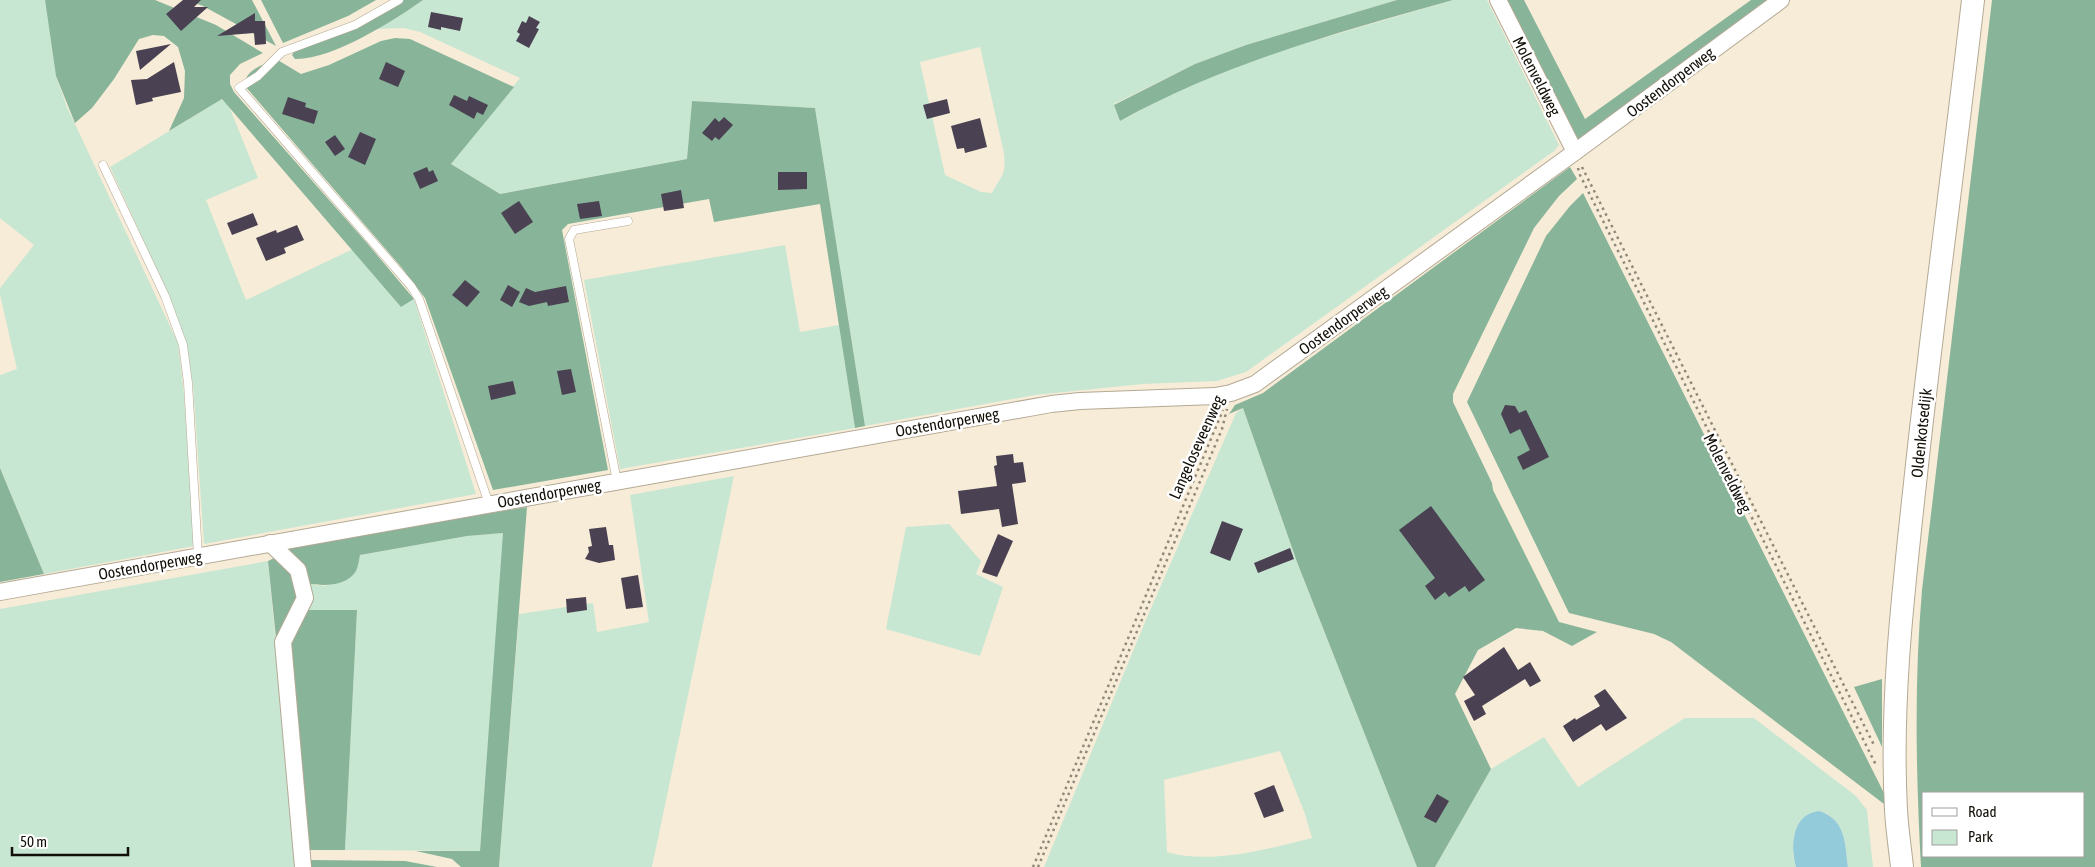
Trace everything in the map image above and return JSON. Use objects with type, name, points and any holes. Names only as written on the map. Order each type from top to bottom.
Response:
[{"type":"street","name":"Molenveldweg","points":[[1498,0],[1575,152]]},
{"type":"street","name":"Oostendorperweg","points":[[0,592],[1051,404],[1080,401],[1215,396],[1231,393],[1255,384],[1575,152],[1780,0]]},
{"type":"street","name":"Oldenkotsedijk","points":[[1902,867],[1896,812],[1886,768],[1922,413],[1973,0]]},
{"type":"street","points":[[270,543],[298,570],[305,598],[283,642],[303,867]]},
{"type":"lane","points":[[399,0],[355,25],[282,52],[258,76],[239,88],[415,292],[489,504]]},
{"type":"lane","points":[[103,165],[165,296],[183,345],[188,383],[198,556]]},
{"type":"lane","points":[[617,481],[569,239],[574,230],[628,221]]},
{"type":"path","name":"Molenveldweg","points":[[1575,152],[1886,768]]},
{"type":"path","name":"Molenveldweg","points":[[1575,152],[1580,175],[1622,263],[1886,768]]},
{"type":"path","name":"Langeloseveenweg","points":[[1033,867],[1216,424],[1231,393]]},
{"type":"path","name":"Langeloseveenweg","points":[[1038,867],[1222,429],[1231,393]]},
{"type":"green space","points":[[0,0],[45,0],[56,76],[67,107],[178,343],[184,394],[194,546],[44,574],[0,468],[0,375],[17,369],[0,288],[34,245],[0,218]]},
{"type":"green space","points":[[45,0],[155,0],[216,25],[263,53],[240,64],[230,75],[230,84],[234,92],[414,299],[401,307],[222,99],[169,131],[184,98],[185,71],[178,47],[164,36],[153,35],[139,39],[114,79],[92,108],[75,123],[56,76]]},
{"type":"green space","points":[[186,0],[252,0],[276,46],[203,6]]},
{"type":"green space","points":[[261,0],[376,0],[348,16],[283,43]]},
{"type":"green space","points":[[400,0],[423,0],[362,38],[344,46],[310,58],[295,59],[292,55],[294,52]]},
{"type":"green space","points":[[423,0],[1397,0],[1246,45],[1195,64],[1114,104],[1120,121],[1173,93],[1282,50],[1453,0],[1487,0],[1559,145],[1554,151],[1246,372],[1217,381],[1143,384],[1035,395],[865,426],[815,108],[692,101],[687,159],[500,194],[451,164],[520,78],[420,32],[404,28],[376,29]],"holes":[[[980,47],[1004,153],[1004,171],[992,193],[981,192],[945,175],[920,62]]]},
{"type":"green space","points":[[1397,0],[1453,0],[1325,37],[1241,66],[1160,100],[1120,121],[1114,105],[1195,64],[1246,45]]},
{"type":"green space","points":[[1505,0],[1524,0],[1585,119],[1751,0],[1770,0],[1577,141]]},
{"type":"green space","points":[[1992,0],[2095,0],[2095,867],[1921,867],[1917,728],[1919,625]]},
{"type":"green space","points":[[395,38],[410,39],[514,87],[451,164],[500,194],[687,159],[692,101],[815,108],[865,426],[855,428],[820,204],[714,222],[709,199],[568,224],[562,230],[608,470],[493,490],[425,298],[402,268],[245,86],[248,75],[251,72],[276,59],[301,74],[329,65],[381,41]]},
{"type":"green space","points":[[222,99],[229,106],[258,178],[206,200],[246,300],[353,249],[401,307],[414,299],[476,494],[204,544],[193,385],[186,344],[169,296],[110,167]]},
{"type":"green space","points":[[1570,167],[1577,179],[1559,196],[1534,228],[1453,394],[1453,402],[1492,483],[1493,490],[1559,622],[1597,632],[1572,646],[1543,631],[1516,628],[1478,650],[1455,694],[1491,769],[1435,867],[1417,867],[1297,562],[1243,408],[1229,414],[1235,405],[1263,393]]},
{"type":"green space","points":[[1583,193],[1884,793],[1884,804],[1671,642],[1654,634],[1569,613],[1467,402],[1546,236]]},
{"type":"green space","points":[[785,245],[800,332],[839,325],[855,428],[620,469],[584,280]]},
{"type":"green space","points":[[1243,408],[1297,562],[1417,867],[1044,867],[1145,622],[1236,413]],"holes":[[[1280,751],[1305,814],[1312,838],[1258,851],[1221,856],[1184,856],[1167,852],[1164,780]]]},
{"type":"green space","points":[[0,468],[44,574],[0,582]]},
{"type":"green space","points":[[734,476],[652,867],[499,867],[519,614],[593,603],[597,632],[649,622],[630,495]]},
{"type":"green space","points":[[527,507],[499,867],[461,867],[452,859],[416,851],[480,851],[503,533],[467,536],[360,555],[357,569],[352,576],[347,580],[329,585],[310,584],[307,572],[285,547]]},
{"type":"green space","points":[[949,524],[981,561],[976,574],[1003,587],[980,656],[886,629],[906,527]]},
{"type":"green space","points":[[504,533],[480,851],[345,850],[357,611],[307,610],[311,599],[310,584],[325,586],[356,571],[360,555],[467,536]]},
{"type":"green space","points":[[276,557],[297,580],[298,597],[276,638],[268,561]]},
{"type":"green space","points":[[268,561],[297,867],[0,867],[0,609]]},
{"type":"green space","points":[[307,610],[357,610],[345,850],[308,850],[291,643]]},
{"type":"green space","points":[[1882,679],[1882,747],[1854,687]]},
{"type":"green space","points":[[1685,718],[1754,718],[1856,796],[1867,810],[1873,867],[1848,867],[1841,830],[1833,818],[1826,813],[1794,835],[1793,856],[1796,867],[1435,867],[1491,769],[1544,737],[1578,787]]},
{"type":"green space","points":[[309,860],[405,861],[437,867],[310,867]]},
{"type":"water","points":[[1819,811],[1828,815],[1839,826],[1845,841],[1848,867],[1796,867],[1793,850],[1798,824],[1810,813]]},
{"type":"building","points":[[183,0],[201,0],[194,7],[208,7],[181,31],[166,14]]},
{"type":"building","points":[[431,12],[463,18],[460,31],[441,27],[441,30],[428,27]]},
{"type":"building","points":[[255,13],[255,21],[265,21],[266,44],[255,45],[254,33],[217,36]]},
{"type":"building","points":[[529,16],[540,22],[536,28],[539,29],[529,48],[516,41],[520,34],[517,32],[522,21],[526,23]]},
{"type":"building","points":[[171,44],[140,70],[136,51]]},
{"type":"building","points":[[174,62],[181,92],[152,98],[153,101],[136,105],[131,80],[147,79]]},
{"type":"building","points":[[386,62],[405,71],[398,87],[379,79]]},
{"type":"building","points":[[454,95],[467,101],[469,96],[488,105],[483,115],[477,112],[474,119],[449,105]]},
{"type":"building","points":[[288,97],[306,103],[305,107],[318,111],[314,124],[282,114]]},
{"type":"building","points":[[947,99],[950,113],[927,119],[923,105]]},
{"type":"building","points":[[724,117],[733,125],[719,140],[715,137],[712,141],[702,133],[715,118],[719,122]]},
{"type":"building","points":[[980,118],[987,147],[965,153],[964,148],[957,149],[951,126]]},
{"type":"building","points":[[360,132],[376,139],[365,165],[348,157]]},
{"type":"building","points":[[335,135],[345,149],[335,156],[325,142]]},
{"type":"building","points":[[427,167],[429,172],[433,170],[438,181],[420,189],[413,173]]},
{"type":"building","points":[[778,172],[807,172],[807,189],[778,190]]},
{"type":"building","points":[[681,190],[684,208],[664,211],[661,194]]},
{"type":"building","points":[[519,201],[533,222],[515,234],[501,213]]},
{"type":"building","points":[[599,201],[602,216],[580,219],[577,204]]},
{"type":"building","points":[[253,213],[258,225],[232,235],[227,223]]},
{"type":"building","points":[[297,225],[304,240],[284,248],[286,253],[266,261],[256,238],[276,230],[277,233]]},
{"type":"building","points":[[465,280],[480,292],[467,307],[452,295]]},
{"type":"building","points":[[508,285],[520,292],[512,307],[500,300]]},
{"type":"building","points":[[566,286],[569,302],[548,306],[547,302],[529,306],[519,302],[526,288],[535,292]]},
{"type":"building","points":[[571,369],[576,392],[562,395],[557,371]]},
{"type":"building","points":[[513,381],[516,394],[491,400],[488,386]]},
{"type":"building","points":[[1505,405],[1515,406],[1519,413],[1526,410],[1549,457],[1523,470],[1517,457],[1530,450],[1520,429],[1510,434],[1501,414]]},
{"type":"building","points":[[1013,454],[1014,463],[1023,462],[1026,482],[1012,484],[1018,524],[1002,527],[999,509],[961,514],[958,491],[997,486],[994,466],[997,465],[996,456]]},
{"type":"building","points":[[1431,506],[1485,580],[1469,592],[1465,586],[1449,597],[1445,592],[1435,600],[1425,586],[1435,578],[1399,530]]},
{"type":"building","points":[[1222,521],[1243,529],[1230,561],[1210,553]]},
{"type":"building","points":[[606,527],[609,545],[613,545],[615,560],[599,563],[585,559],[589,552],[588,547],[592,546],[589,529]]},
{"type":"building","points":[[998,534],[1013,541],[997,577],[982,572]]},
{"type":"building","points":[[1290,548],[1294,559],[1258,573],[1254,563]]},
{"type":"building","points":[[638,575],[643,607],[626,609],[621,578]]},
{"type":"building","points":[[586,597],[587,610],[567,613],[566,599]]},
{"type":"building","points":[[1504,647],[1518,670],[1530,662],[1541,681],[1530,687],[1525,679],[1482,706],[1486,714],[1474,721],[1464,701],[1475,695],[1463,677]]},
{"type":"building","points":[[1605,689],[1627,718],[1606,731],[1601,724],[1573,742],[1563,726],[1600,706],[1594,696]]},
{"type":"building","points":[[1274,785],[1284,811],[1264,818],[1254,793]]},
{"type":"building","points":[[1437,794],[1449,801],[1436,823],[1424,817]]}]
